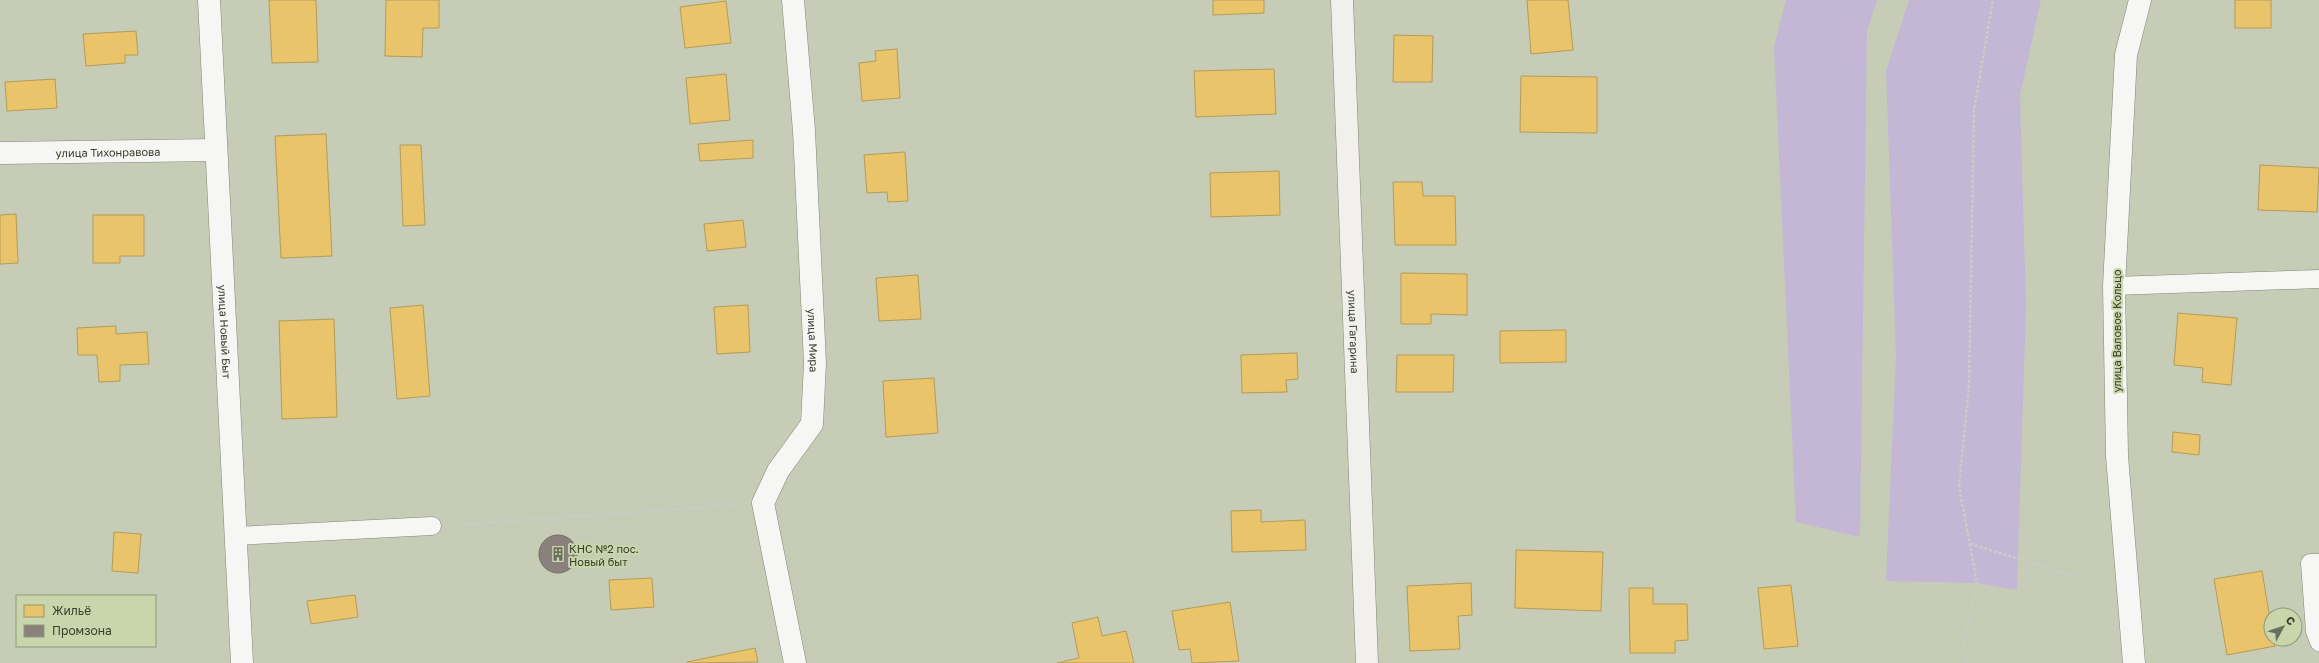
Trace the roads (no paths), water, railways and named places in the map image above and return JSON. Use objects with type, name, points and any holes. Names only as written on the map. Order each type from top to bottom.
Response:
[{"type":"street","name":"улица Новый Быт","points":[[209,0],[242,663]]},
{"type":"street","name":"улица Мира","points":[[793,0],[804,131],[815,363],[812,424],[778,471],[763,503],[795,663]]},
{"type":"street","name":"улица Гагарина","points":[[1342,0],[1367,663]]},
{"type":"street","name":"улица Валовое Кольцо","points":[[2134,663],[2117,456],[2114,286],[2126,55],[2140,0]]},
{"type":"street","name":"улица Тихонравова","points":[[0,153],[216,150]]},
{"type":"lane","points":[[2114,286],[2319,279]]},
{"type":"lane","points":[[235,536],[432,526]]},
{"type":"lane","points":[[2319,563],[2310,563],[2315,631],[2319,642]]},
{"type":"place","name":"КНС №2 пос. Новый быт","points":[[558,554]]}]
